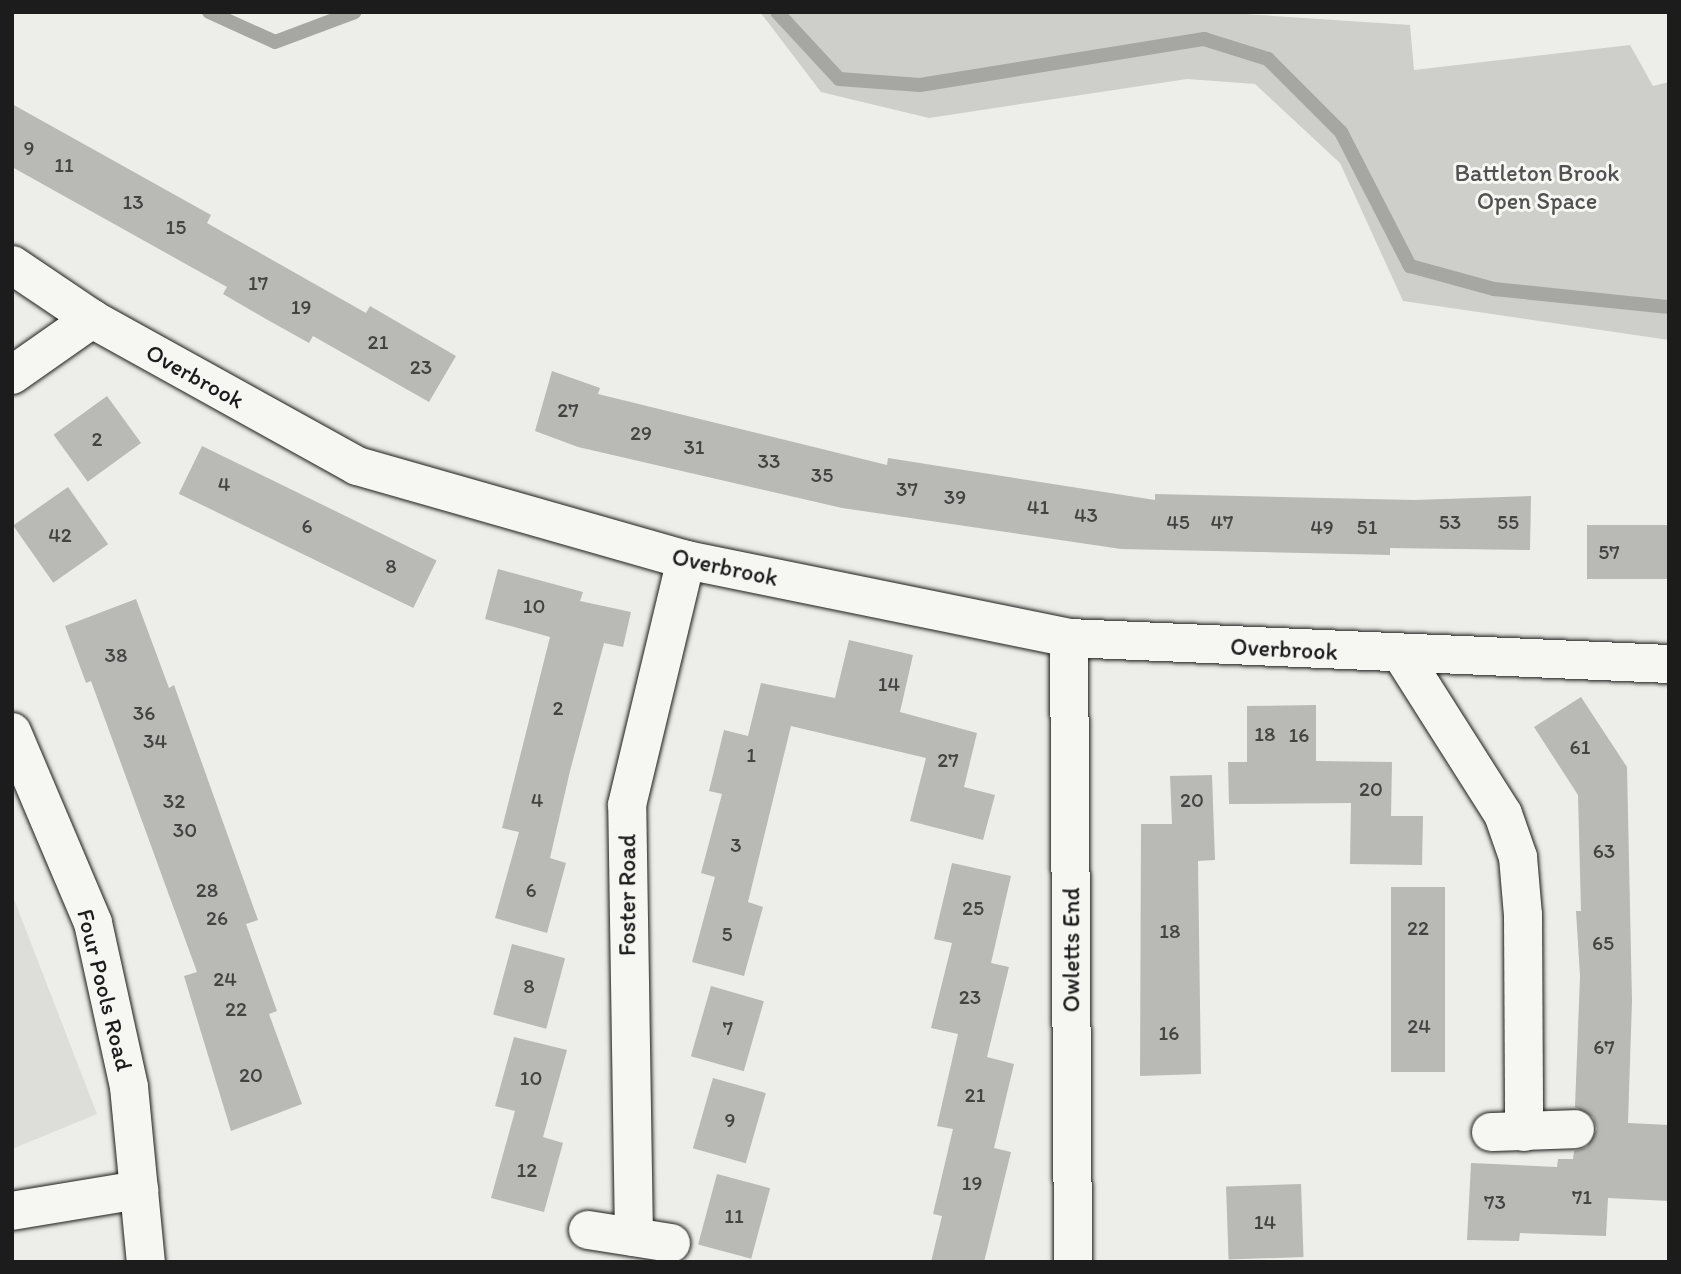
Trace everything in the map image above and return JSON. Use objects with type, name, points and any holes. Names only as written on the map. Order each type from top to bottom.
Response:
[{"type":"street","name":"Overbrook","points":[[12,265],[92,318],[357,466],[686,559],[1069,638],[1402,655],[1669,664]]},
{"type":"street","points":[[12,375],[92,318]]},
{"type":"street","name":"Foster Road","points":[[634,1237],[627,805],[686,559]]},
{"type":"street","name":"Owletts End","points":[[1069,638],[1073,1262]]},
{"type":"street","points":[[1402,655],[1503,814],[1518,858],[1508,1132],[1575,1129]]},
{"type":"street","name":"Four Pools Road","points":[[12,732],[93,923],[129,1087],[146,1262]]},
{"type":"street","points":[[12,1211],[139,1190]]},
{"type":"street","points":[[588,1230],[671,1243]]},
{"type":"shaded area","points":[[12,894],[97,1114],[12,1149]]},
{"type":"green space","name":"Battleton Brook Open Space","points":[[760,12],[1215,12],[1410,25],[1414,70],[1630,45],[1653,86],[1669,82],[1669,340],[1403,301],[1340,163],[1255,84],[1187,79],[929,118],[821,92]]},
{"type":"building","points":[[12,104],[211,215],[207,223],[366,313],[370,306],[456,356],[429,402],[313,336],[309,343],[266,319],[223,294],[227,287],[12,167]]},
{"type":"building","points":[[552,371],[600,388],[598,394],[887,465],[888,458],[1155,500],[1155,494],[1414,500],[1531,496],[1530,550],[1390,548],[1390,555],[1121,549],[842,508],[578,447],[535,431]]},
{"type":"building","points":[[107,396],[141,443],[88,482],[54,435]]},
{"type":"building","points":[[202,446],[437,560],[413,608],[179,494]]},
{"type":"building","points":[[68,487],[108,544],[53,583],[13,525]]},
{"type":"building","points":[[1587,525],[1669,525],[1669,579],[1587,579]]},
{"type":"building","points":[[498,569],[583,592],[580,601],[631,612],[623,647],[604,643],[570,771],[550,858],[566,863],[547,933],[495,918],[519,832],[502,828],[550,637],[485,619]]},
{"type":"building","points":[[136,599],[169,688],[174,685],[258,920],[246,924],[277,1011],[269,1014],[302,1104],[231,1131],[184,976],[197,972],[91,681],[86,683],[65,626]]},
{"type":"building","points":[[849,640],[913,655],[900,712],[977,733],[964,787],[995,795],[983,840],[910,821],[926,758],[791,726],[748,902],[763,907],[744,976],[692,962],[715,877],[701,873],[722,794],[709,791],[724,730],[748,736],[761,683],[835,698]]},
{"type":"building","points":[[1581,697],[1627,767],[1632,1001],[1628,1123],[1669,1125],[1669,1201],[1608,1198],[1606,1236],[1520,1233],[1519,1241],[1467,1240],[1471,1163],[1557,1167],[1558,1159],[1573,1159],[1574,1151],[1587,1147],[1597,1129],[1593,1117],[1575,1107],[1580,976],[1576,911],[1581,911],[1578,795],[1534,727]]},
{"type":"building","points":[[1316,705],[1316,761],[1392,762],[1391,816],[1423,816],[1422,865],[1350,864],[1351,803],[1229,804],[1228,762],[1247,762],[1247,706]]},
{"type":"building","points":[[1212,775],[1215,860],[1198,861],[1201,1074],[1140,1076],[1141,824],[1172,824],[1170,776]]},
{"type":"building","points":[[952,863],[1011,876],[991,963],[1009,967],[987,1057],[1014,1064],[994,1148],[1011,1152],[984,1262],[931,1262],[942,1216],[933,1214],[953,1129],[937,1126],[958,1034],[931,1028],[952,943],[934,939]]},
{"type":"building","points":[[1391,887],[1445,887],[1445,1072],[1391,1072]]},
{"type":"building","points":[[512,944],[565,958],[546,1029],[493,1015]]},
{"type":"building","points":[[711,986],[764,1001],[744,1071],[691,1056]]},
{"type":"building","points":[[514,1037],[567,1050],[543,1137],[563,1143],[544,1212],[491,1198],[515,1111],[495,1106]]},
{"type":"building","points":[[713,1078],[766,1093],[746,1163],[693,1148]]},
{"type":"building","points":[[717,1174],[770,1188],[751,1259],[698,1245]]},
{"type":"building","points":[[1301,1184],[1304,1257],[1229,1260],[1226,1187]]},
{"type":"waterway","points":[[209,12],[275,42],[355,12]]},
{"type":"waterway","points":[[777,12],[839,79],[920,85],[1204,39],[1268,59],[1341,132],[1410,266],[1494,289],[1669,307]]}]
